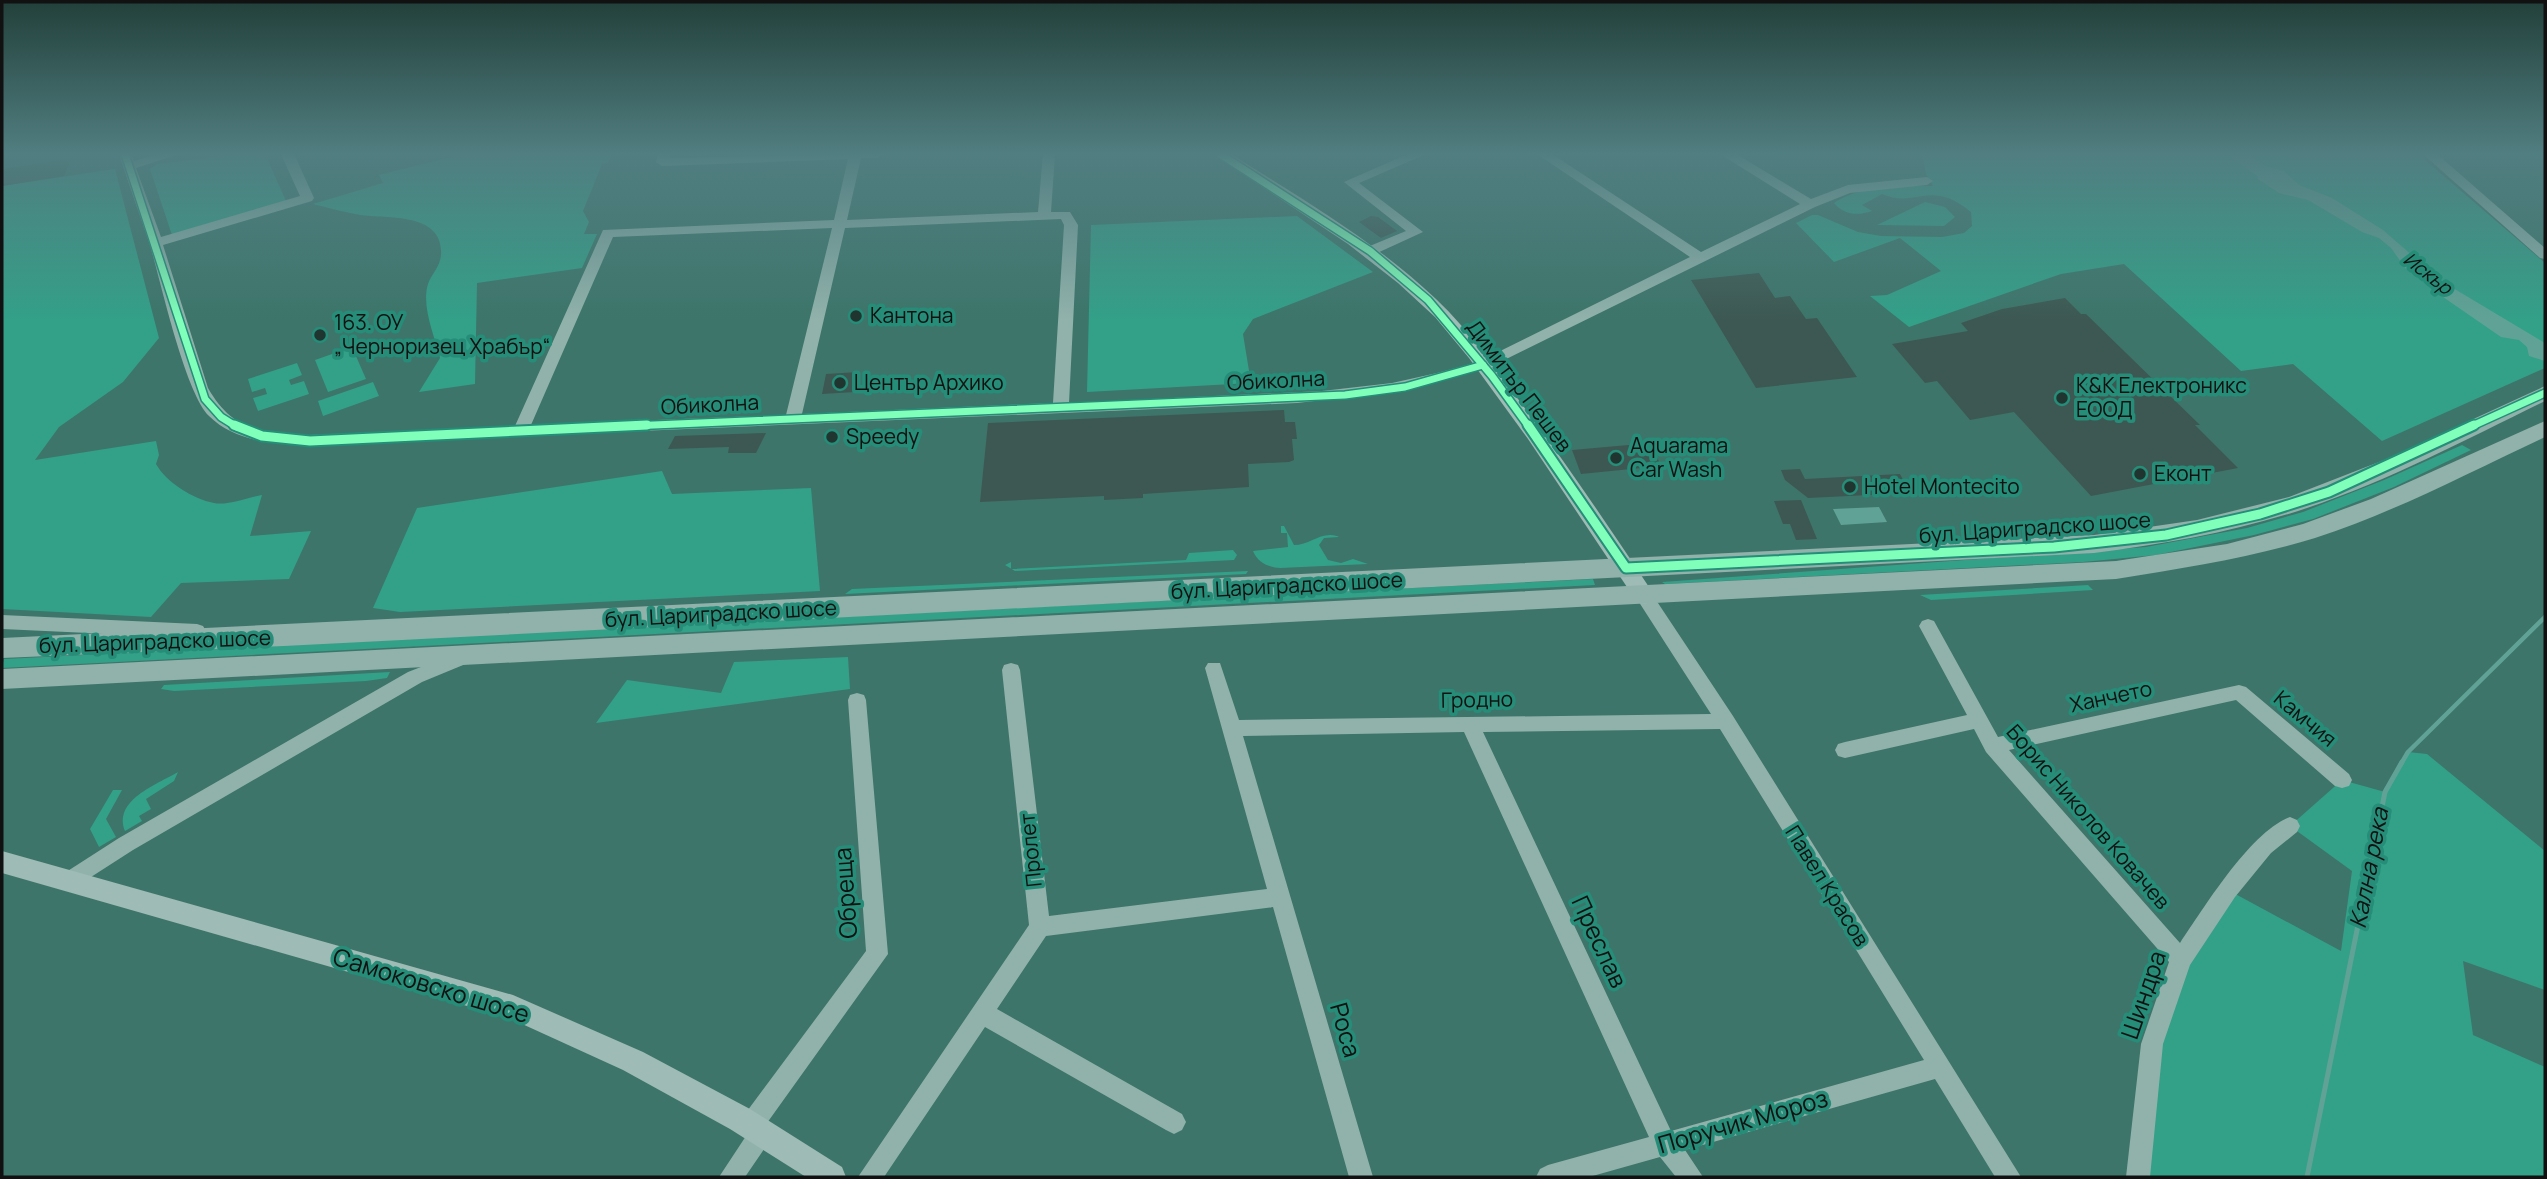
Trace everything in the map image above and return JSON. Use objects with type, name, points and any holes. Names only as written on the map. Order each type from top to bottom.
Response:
[{"type":"highway","name":"бул. Цариградско шосе","points":[[2,648],[2054,547],[2166,535],[2260,514],[2329,492],[2545,393]]},
{"type":"highway","name":"бул. Цариградско шосе","points":[[2,679],[2073,573],[2214,555],[2287,538],[2379,505],[2545,428]]},
{"type":"main road","name":"Димитър Пешев","points":[[1304,209],[1370,251],[1428,300],[1483,365],[1569,481],[1644,596]]},
{"type":"main road","name":"Самоковско шосе","points":[[2,862],[513,1007],[633,1062],[756,1129],[832,1177]]},
{"type":"street","name":"Обиколна","points":[[144,209],[200,388],[213,411],[230,425],[276,439],[309,440],[1362,394],[1429,382],[1483,365],[1800,209]]},
{"type":"street","points":[[156,243],[270,209]]},
{"type":"street","points":[[793,419],[842,209]]},
{"type":"street","points":[[1044,216],[1045,209]]},
{"type":"street","points":[[1370,251],[1416,232],[1386,209]]},
{"type":"street","points":[[1625,209],[1702,259]]},
{"type":"street","points":[[2492,209],[2545,255]]},
{"type":"street","points":[[521,431],[608,233],[1065,215],[1071,225],[1061,407]]},
{"type":"street","name":"Павел Красов","points":[[1644,596],[1726,721],[2009,1177]]},
{"type":"street","points":[[2,622],[90,624],[284,636]]},
{"type":"street","name":"Борис Николов Ковачев","points":[[1928,626],[1993,747],[2180,960]]},
{"type":"street","points":[[69,880],[415,677],[471,654]]},
{"type":"street","name":"Роса","points":[[1214,668],[1361,1177]]},
{"type":"street","name":"Пролет","points":[[1011,670],[1040,927]]},
{"type":"street","name":"Ханчето","points":[[1993,747],[2239,692]]},
{"type":"street","name":"Камчия","points":[[2239,692],[2342,779]]},
{"type":"street","name":"Обреща","points":[[731,1177],[756,1129],[877,954],[857,700]]},
{"type":"street","points":[[1844,750],[1978,720]]},
{"type":"street","name":"Гродно","points":[[1230,728],[1726,721]]},
{"type":"street","name":"Преслав","points":[[1469,723],[1665,1144],[1691,1177]]},
{"type":"street","name":"Шиндра","points":[[2138,1177],[2152,1044],[2180,960],[2246,868],[2264,847],[2290,826]]},
{"type":"street","points":[[870,1177],[1040,927],[1280,897]]},
{"type":"street","points":[[982,1013],[1174,1122]]},
{"type":"street","name":"Поручик Мороз","points":[[1548,1177],[1939,1067]]},
{"type":"green space","points":[[2,209],[125,209],[159,338],[123,382],[59,427],[35,460],[156,441],[159,455],[156,464],[166,477],[189,494],[219,504],[262,495],[250,536],[311,531],[289,579],[181,583],[151,617],[2,609]]},
{"type":"green space","points":[[163,209],[259,209],[172,235]]},
{"type":"green space","points":[[334,209],[584,209],[589,222],[584,234],[597,234],[582,268],[477,283],[475,384],[419,392],[440,358],[426,293],[438,267],[440,241],[434,231],[412,220],[360,215]]},
{"type":"green space","points":[[1869,209],[1872,211],[1856,214],[1842,210]]},
{"type":"green space","points":[[1910,209],[1947,209],[1955,217],[1944,226],[1877,225]]},
{"type":"green space","points":[[1967,209],[2482,209],[2545,263],[2545,368],[2382,441],[2293,364],[2241,371],[2124,264],[2061,274],[1909,327],[1870,296],[1887,295],[1941,271],[1900,238],[1834,262],[1796,223],[1818,215],[1858,232],[1881,236],[1942,237],[1964,233],[1972,226],[1971,212]]},
{"type":"green space","points":[[1297,216],[1373,272],[1253,319],[1243,334],[1251,383],[1087,392],[1091,225]]},
{"type":"green space","points":[[352,347],[366,379],[328,392],[315,360]]},
{"type":"green space","points":[[297,363],[302,375],[289,380],[291,385],[304,381],[309,394],[258,411],[253,398],[267,394],[265,388],[252,392],[248,379]]},
{"type":"green space","points":[[373,382],[379,396],[323,416],[318,401]]},
{"type":"green space","points":[[2462,445],[2471,450],[2394,487],[2313,519],[2254,535],[2156,555],[2083,562],[1665,584],[1662,582],[2146,547],[2247,528],[2303,512]]},
{"type":"green space","points":[[662,471],[672,494],[811,488],[820,591],[400,612],[373,608],[417,508]]},
{"type":"green space","points":[[1281,526],[1284,526],[1294,545],[1326,535],[1337,536],[1339,537],[1324,538],[1319,545],[1328,560],[1341,563],[1353,559],[1368,564],[1280,568],[1268,565],[1258,559],[1253,551],[1288,547],[1287,533],[1281,533]]},
{"type":"green space","points":[[1233,550],[1237,555],[1234,560],[1015,571],[1012,569],[1186,560],[1189,553]]},
{"type":"green space","points":[[1248,571],[1246,574],[845,594],[852,589]]},
{"type":"green space","points":[[1593,579],[1595,585],[2,668],[4,659]]},
{"type":"green space","points":[[2088,585],[2093,590],[1931,600],[1920,595]]},
{"type":"green space","points":[[848,657],[850,689],[596,723],[627,680],[721,693],[734,662]]},
{"type":"green space","points":[[390,672],[387,678],[366,681],[174,691],[161,689],[164,685]]},
{"type":"green space","points":[[2408,752],[2427,754],[2545,851],[2545,990],[2463,961],[2473,1035],[2545,1067],[2545,1177],[2138,1177],[2152,1044],[2181,960],[2228,890],[2341,951],[2352,871],[2290,826],[2342,780],[2385,792]]},
{"type":"green space","points":[[178,772],[174,781],[146,799],[151,809],[139,816],[142,821],[125,831],[123,820],[131,802],[148,788]]},
{"type":"green space","points":[[113,790],[122,790],[106,819],[116,837],[99,847],[90,829]]},
{"type":"water","name":"Искър","points":[[2323,209],[2350,209],[2383,230],[2422,264],[2434,270],[2443,282],[2545,343],[2545,361],[2529,356],[2527,347],[2519,340],[2501,337],[2430,288],[2421,277],[2406,269],[2391,248],[2379,238],[2362,232]]},
{"type":"water","points":[[1879,507],[1887,522],[1841,525],[1833,509]]},
{"type":"building","points":[[1371,216],[1378,217],[1397,231],[1381,238],[1359,222]]},
{"type":"building","points":[[1759,273],[1775,298],[1790,296],[1806,319],[1817,318],[1857,377],[1756,388],[1691,280]]},
{"type":"building","name":"K&K Електроникс ЕООД","points":[[2065,298],[2081,314],[2086,314],[2200,425],[2195,425],[2238,468],[2091,496],[2014,412],[1970,420],[1937,381],[1925,383],[1892,344],[1968,331],[1961,323],[2002,309]]},
{"type":"building","name":"Център Архико","points":[[858,372],[855,392],[822,394],[826,374]]},
{"type":"building","points":[[1284,410],[1285,422],[1295,422],[1297,439],[1292,439],[1294,460],[1248,464],[1249,487],[1143,494],[1143,498],[1104,500],[1104,496],[980,502],[988,423]]},
{"type":"building","points":[[766,433],[756,453],[728,453],[729,447],[668,449],[675,436]]},
{"type":"building","name":"Aquarama Car Wash","points":[[1651,443],[1661,466],[1581,474],[1572,450]]},
{"type":"building","name":"Hotel Montecito","points":[[1800,469],[1805,479],[1900,474],[1910,493],[1808,498],[1785,480],[1781,470]]},
{"type":"building","points":[[1801,500],[1817,539],[1796,540],[1790,524],[1783,524],[1774,501]]},
{"type":"waterway","name":"Кална река","points":[[2401,764],[2408,752],[2545,617]]},
{"type":"waterway","name":"Кална река","points":[[2307,1177],[2385,792],[2402,762]]},
{"type":"cycle path","points":[[143,209],[205,399],[221,417],[240,429],[286,440],[1345,395],[1405,387],[1483,365]]},
{"type":"cycle path","points":[[1305,209],[1370,251],[1428,300],[1492,376],[1568,481],[1626,568],[2054,547],[2166,535],[2260,514],[2329,492],[2545,393]]},
{"type":"place","name":"Кантона","points":[[856,316]]},
{"type":"place","name":"163. ОУ „Черноризец Храбър“","points":[[320,335]]},
{"type":"place","name":"Център Архико","points":[[840,383]]},
{"type":"place","name":"K&K Електроникс ЕООД","points":[[2062,398]]},
{"type":"place","name":"Speedy","points":[[832,437]]},
{"type":"place","name":"Aquarama Car Wash","points":[[1616,458]]},
{"type":"place","name":"Еконт","points":[[2140,474]]},
{"type":"place","name":"Hotel Montecito","points":[[1850,487]]}]
